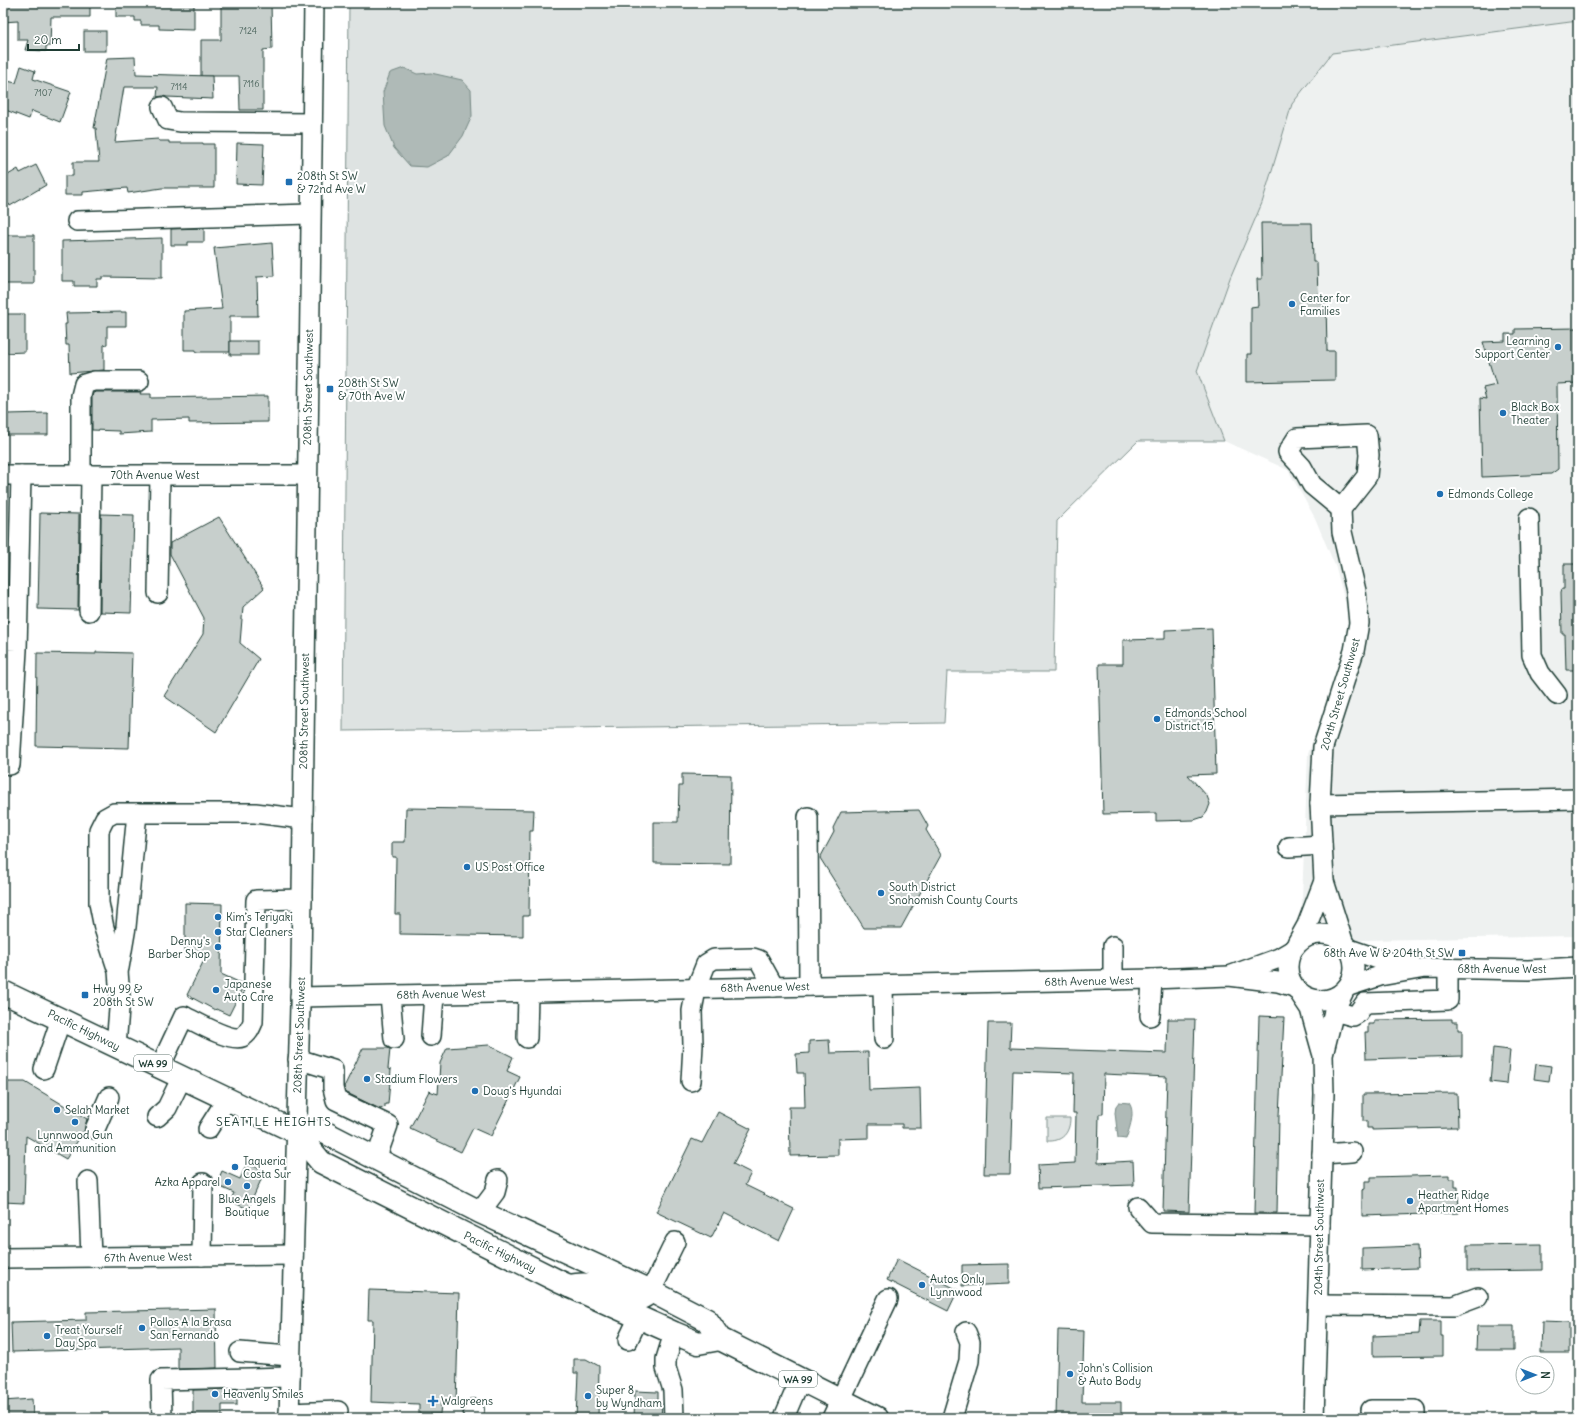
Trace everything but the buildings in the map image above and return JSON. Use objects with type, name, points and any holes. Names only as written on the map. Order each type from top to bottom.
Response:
[{"type":"main road","name":"Pacific Highway","points":[[3,992],[296,1132],[321,1162],[569,1286],[698,1343],[718,1337]]},
{"type":"main road","name":"Pacific Highway","points":[[296,1132],[322,1131],[480,1212],[651,1291],[707,1320],[718,1337],[800,1380],[836,1409],[877,1418]]},
{"type":"main road","points":[[569,1286],[595,1286],[634,1298],[642,1298],[651,1291]]},
{"type":"main road","points":[[639,1318],[655,1315],[700,1333],[718,1337]]},
{"type":"street","name":"208th Street Southwest","points":[[289,1415],[302,899],[314,3]]},
{"type":"street","points":[[162,107],[168,120],[180,122],[312,123]]},
{"type":"street","points":[[77,221],[310,214]]},
{"type":"street","points":[[89,611],[86,475],[81,396],[84,384],[94,381],[139,381]]},
{"type":"street","points":[[1367,435],[1369,455],[1367,476],[1341,509],[1312,486],[1302,467],[1288,452],[1297,438],[1367,435]]},
{"type":"street","points":[[10,766],[17,650],[12,475]]},
{"type":"street","name":"70th Avenue West","points":[[12,475],[307,475]]},
{"type":"street","points":[[158,593],[160,475]]},
{"type":"street","name":"204th Street Southwest","points":[[1341,509],[1342,532],[1356,591],[1359,623],[1354,651],[1323,748],[1320,804],[1324,881],[1346,945]]},
{"type":"street","points":[[1529,518],[1532,655],[1540,673],[1557,695]]},
{"type":"street","points":[[1320,804],[1578,799]]},
{"type":"street","points":[[116,1046],[120,996],[118,971],[104,928],[98,903],[99,830],[105,818],[114,813],[255,813],[303,819]]},
{"type":"street","points":[[118,971],[126,927],[137,813]]},
{"type":"street","points":[[808,817],[809,986]]},
{"type":"street","points":[[1289,847],[1322,845]]},
{"type":"street","name":"204th Street Southwest","points":[[1294,947],[1307,925],[1324,881]]},
{"type":"street","points":[[160,1067],[184,1016],[229,1038],[241,1038],[249,1032],[253,1022],[256,900],[302,899]]},
{"type":"street","points":[[1325,933],[1334,936],[1346,945],[1353,958],[1355,967],[1353,977],[1346,989],[1335,998],[1327,1000],[1313,1000],[1297,990],[1290,979],[1288,969],[1288,960],[1294,947],[1306,937],[1325,933]]},
{"type":"street","name":"68th Avenue West","points":[[1346,945],[1381,960],[1425,968],[1528,970],[1578,967]]},
{"type":"street","points":[[1113,946],[1113,980]]},
{"type":"street","name":"68th Avenue West","points":[[1229,976],[1279,958],[1294,947]]},
{"type":"street","points":[[692,1080],[692,1011],[696,989],[706,964],[714,959],[753,958],[759,960],[774,987]]},
{"type":"street","name":"68th Avenue West","points":[[1346,989],[1380,976],[1425,968]]},
{"type":"street","points":[[1334,1011],[1353,1016],[1356,1015],[1364,1004],[1368,1002],[1448,1000],[1448,969]]},
{"type":"street","name":"68th Avenue West","points":[[300,998],[1113,980],[1229,976],[1278,982],[1297,990]]},
{"type":"street","points":[[1150,1016],[1152,979]]},
{"type":"street","points":[[883,985],[884,1039]]},
{"type":"street","name":"204th Street Southwest","points":[[1323,1055],[1334,1011],[1346,989]]},
{"type":"street","name":"204th Street Southwest","points":[[1297,990],[1310,1009],[1323,1055],[1324,1094],[1314,1418]]},
{"type":"street","points":[[527,1038],[528,993]]},
{"type":"street","points":[[431,1036],[434,995]]},
{"type":"street","points":[[390,996],[394,1039]]},
{"type":"street","points":[[44,1069],[61,1019]]},
{"type":"street","points":[[298,1059],[333,1070],[333,1088],[336,1100],[388,1125],[376,1159]]},
{"type":"street","points":[[157,1116],[167,1108],[182,1077]]},
{"type":"street","points":[[95,1129],[110,1097]]},
{"type":"street","points":[[208,1129],[227,1098]]},
{"type":"street","points":[[1322,1154],[1352,1152]]},
{"type":"street","points":[[480,1212],[495,1192],[498,1180]]},
{"type":"street","points":[[88,1181],[91,1257]]},
{"type":"street","points":[[202,1256],[203,1182]]},
{"type":"street","points":[[1138,1207],[1152,1223],[1320,1225]]},
{"type":"street","points":[[651,1291],[675,1242]]},
{"type":"street","name":"67th Avenue West","points":[[3,1258],[293,1255]]},
{"type":"street","points":[[1318,1305],[1454,1306],[1478,1297]]},
{"type":"street","points":[[836,1409],[888,1300]]},
{"type":"street","points":[[628,1340],[639,1318]]},
{"type":"street","points":[[952,1418],[969,1361],[970,1342],[966,1332]]},
{"type":"street","points":[[674,1333],[666,1359],[666,1368],[673,1390],[674,1418]]},
{"type":"street","points":[[240,1352],[290,1356]]},
{"type":"street","points":[[162,1418],[161,1380],[290,1377]]},
{"type":"street","points":[[785,1415],[800,1380]]},
{"type":"street","points":[[1371,1410],[1415,1410],[1415,1418]]},
{"type":"street","points":[[289,1415],[338,1412]]},
{"type":"shaded area","points":[[349,3],[1578,3],[1578,21],[1332,53],[1292,104],[1262,203],[1230,278],[1197,371],[1224,441],[1138,441],[1057,521],[1054,672],[947,672],[944,723],[343,731]]},
{"type":"shaded area","name":"Edmonds College","points":[[1578,21],[1578,936],[1365,940],[1300,946],[1308,754],[1341,663],[1350,620],[1336,568],[1315,518],[1288,470],[1224,441],[1197,371],[1230,278],[1262,203],[1292,104],[1332,53]]},
{"type":"shaded area","points":[[404,68],[417,74],[431,73],[462,80],[471,90],[472,116],[463,136],[448,156],[427,167],[410,166],[394,148],[385,126],[383,92],[390,73]]},
{"type":"shaded area","points":[[1119,1102],[1129,1103],[1132,1111],[1126,1139],[1118,1138],[1115,1113],[1116,1106]]},
{"type":"shaded area","points":[[1047,1118],[1070,1118],[1069,1128],[1064,1136],[1057,1140],[1047,1141]]},
{"type":"place","name":"208th St SW & 72nd Ave W","points":[[289,182]]},
{"type":"place","name":"Center for Families","points":[[1292,304]]},
{"type":"place","name":"Learning Support Center","points":[[1558,347]]},
{"type":"place","name":"208th St SW & 70th Ave W","points":[[330,389]]},
{"type":"place","name":"Black Box Theater","points":[[1503,413]]},
{"type":"place","name":"Edmonds College","points":[[1440,494]]},
{"type":"place","name":"Edmonds School District 15","points":[[1157,719]]},
{"type":"place","name":"US Post Office","points":[[467,867]]},
{"type":"place","name":"South District Snohomish County Courts","points":[[881,893]]},
{"type":"place","name":"Kim's Teriyaki","points":[[218,917]]},
{"type":"place","name":"Star Cleaners","points":[[218,932]]},
{"type":"place","name":"Denny's Barber Shop","points":[[218,947]]},
{"type":"place","name":"68th Ave W & 204th St SW","points":[[1462,953]]},
{"type":"place","name":"Japanese Auto Care","points":[[216,990]]},
{"type":"place","name":"Hwy 99 & 208th St SW","points":[[85,995]]},
{"type":"place","name":"Stadium Flowers","points":[[367,1079]]},
{"type":"place","name":"Doug's Hyundai","points":[[475,1091]]},
{"type":"place","name":"Selah Market","points":[[57,1110]]},
{"type":"place","name":"Lynnwood Gun and Ammunition","points":[[75,1122]]},
{"type":"place","name":"Taqueria Costa Sur","points":[[235,1167]]},
{"type":"place","name":"Azka Apparel","points":[[228,1182]]},
{"type":"place","name":"Blue Angels Boutique","points":[[247,1186]]},
{"type":"place","name":"Heather Ridge Apartment Homes","points":[[1410,1201]]},
{"type":"place","name":"Autos Only Lynnwood","points":[[922,1285]]},
{"type":"place","name":"Pollos A la Brasa San Fernando","points":[[142,1328]]},
{"type":"place","name":"Treat Yourself Day Spa","points":[[47,1336]]},
{"type":"place","name":"John's Collision & Auto Body","points":[[1070,1374]]},
{"type":"place","name":"Heavenly Smiles","points":[[215,1394]]},
{"type":"place","name":"Super 8 by Wyndham","points":[[588,1396]]},
{"type":"place","name":"Walgreens","points":[[433,1401]]},
{"type":"district","name":"SEATTLE HEIGHTS","points":[[274,1122]]}]
